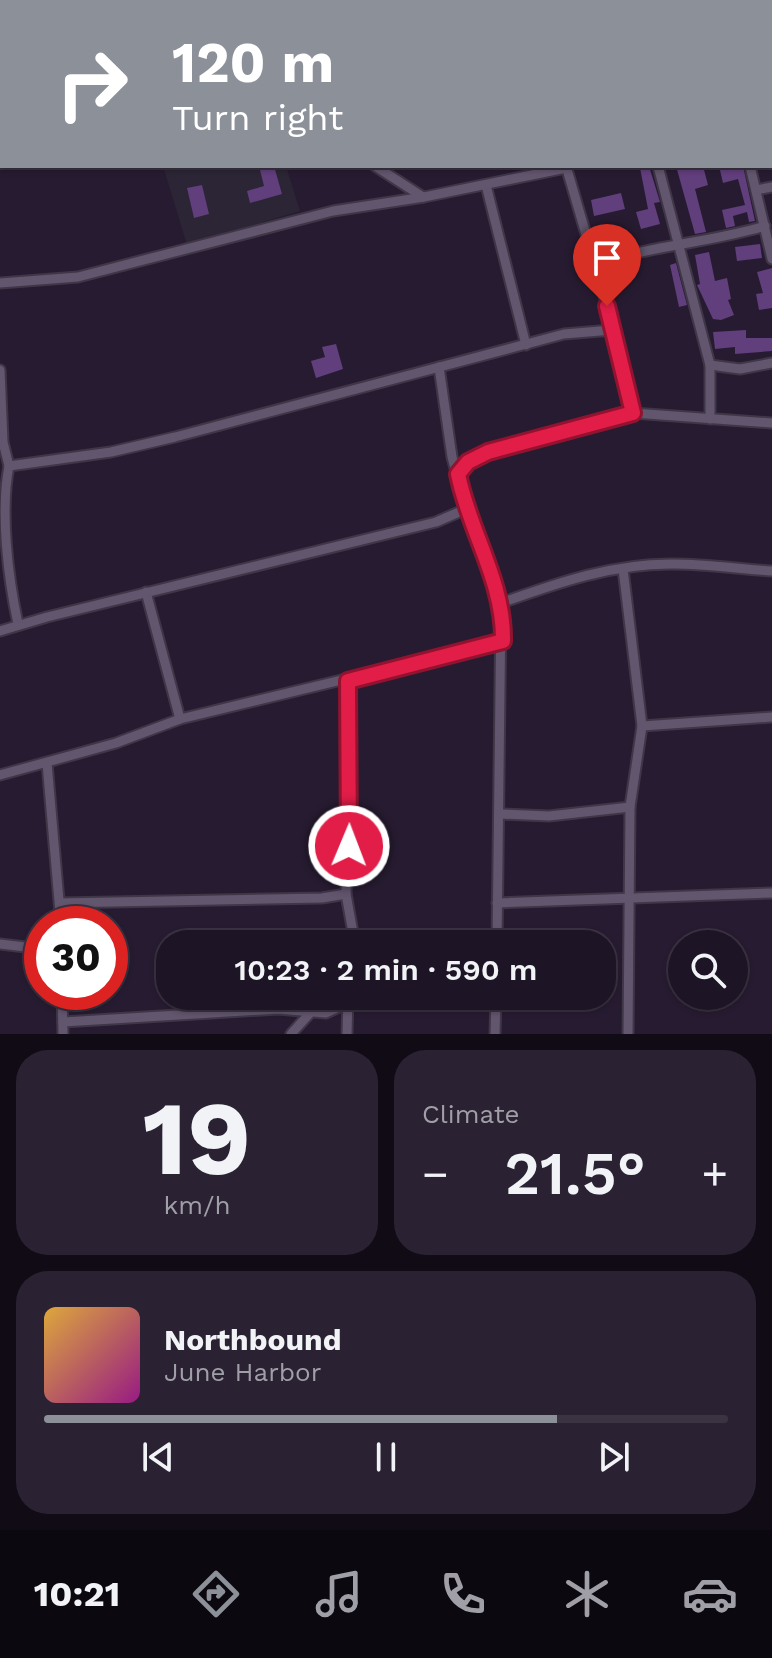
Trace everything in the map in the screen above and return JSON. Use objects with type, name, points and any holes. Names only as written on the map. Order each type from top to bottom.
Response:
[{"type":"street","points":[[378,168],[424,197]]},
{"type":"street","points":[[0,283],[78,277],[333,211],[424,197],[562,168]]},
{"type":"street","points":[[566,168],[633,413]]},
{"type":"street","points":[[658,168],[710,365],[710,419]]},
{"type":"street","points":[[750,168],[772,259]]},
{"type":"street","points":[[486,185],[526,345]]},
{"type":"street","points":[[756,190],[772,187]]},
{"type":"street","points":[[595,265],[659,246],[711,241],[765,226]]},
{"type":"street","points":[[9,466],[111,452],[564,334],[612,330]]},
{"type":"street","points":[[710,365],[740,369],[772,363]]},
{"type":"street","points":[[439,367],[444,417],[466,509],[501,603],[501,814],[497,930]]},
{"type":"street","points":[[0,370],[3,442],[9,466],[4,483],[2,529],[18,624]]},
{"type":"street","points":[[458,474],[468,462],[488,452],[633,413],[772,423]]},
{"type":"street","points":[[0,631],[146,592],[436,522],[466,509]]},
{"type":"street","points":[[501,603],[583,575],[673,563],[772,571]]},
{"type":"street","points":[[623,569],[642,726],[630,807],[628,1034]]},
{"type":"street","points":[[146,592],[180,719]]},
{"type":"street","points":[[0,775],[116,743],[180,719],[348,681],[503,641]]},
{"type":"street","points":[[348,681],[350,773],[346,894],[352,930]]},
{"type":"street","points":[[642,726],[772,717]]},
{"type":"street","points":[[47,763],[60,906]]},
{"type":"street","points":[[501,814],[549,816],[630,807]]},
{"type":"street","points":[[497,903],[772,893]]},
{"type":"street","points":[[60,903],[322,898],[346,894]]},
{"type":"street","points":[[0,944],[24,947]]},
{"type":"street","points":[[63,1022],[278,1009],[326,1013],[331,1010]]},
{"type":"street","points":[[63,1010],[63,1034]]},
{"type":"street","points":[[347,1034],[348,1010]]},
{"type":"street","points":[[495,1034],[496,1010]]},
{"type":"street","points":[[291,1034],[311,1012]]},
{"type":"shaded area","points":[[164,168],[287,168],[300,211],[187,245]]},
{"type":"building","points":[[260,168],[275,168],[282,194],[250,203],[247,191],[264,186]]},
{"type":"building","points":[[640,168],[650,168],[660,202],[654,203],[660,224],[641,229],[636,212],[648,209]]},
{"type":"building","points":[[677,168],[704,168],[708,185],[695,189],[706,232],[695,234]]},
{"type":"building","points":[[719,168],[743,168],[755,221],[749,222],[747,212],[733,216],[735,226],[726,228],[722,210],[745,205],[738,179],[723,183]]},
{"type":"building","points":[[202,185],[209,214],[194,218],[187,188]]},
{"type":"building","points":[[621,193],[625,209],[594,216],[591,200]]},
{"type":"building","points":[[760,244],[762,258],[737,261],[735,247]]},
{"type":"building","points":[[709,252],[715,281],[727,278],[731,299],[728,300],[734,315],[721,320],[713,319],[697,285],[700,284],[695,255]]},
{"type":"building","points":[[676,263],[687,305],[679,307],[670,265]]},
{"type":"building","points":[[772,268],[772,308],[759,310],[756,294],[763,293],[757,272]]},
{"type":"building","points":[[746,330],[746,338],[772,338],[772,351],[735,354],[735,347],[715,349],[713,332]]},
{"type":"building","points":[[336,344],[343,369],[316,378],[311,361],[325,357],[322,347]]},
{"type":"route","points":[[349,846],[348,681],[434,658],[491,647],[503,641],[501,603],[466,509],[458,474],[468,462],[488,452],[633,413],[607,306]]}]
